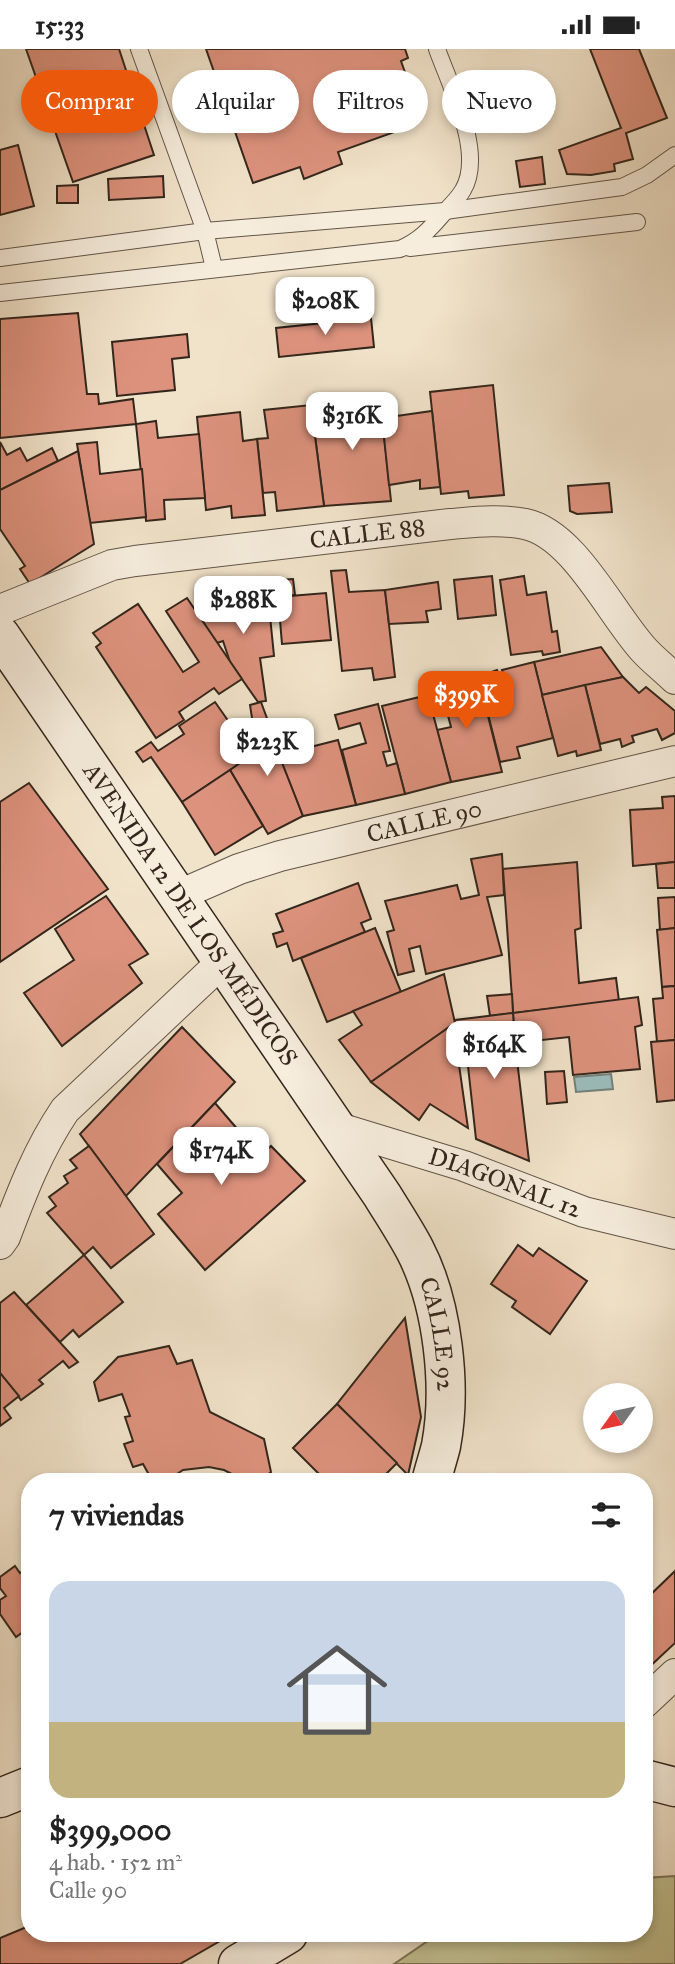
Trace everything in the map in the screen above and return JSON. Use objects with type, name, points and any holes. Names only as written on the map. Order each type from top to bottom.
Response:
[{"type":"main road","name":"AVENIDA 12 DE LOS MÉDICOS","points":[[5,654],[177,896],[382,1195]]},
{"type":"main road","name":"CALLE 92","points":[[382,1195],[416,1252],[432,1296],[441,1338],[444,1410],[441,1444],[433,1473]]},
{"type":"main road","points":[[653,1781],[675,1787]]},
{"type":"main road","points":[[0,1798],[21,1790]]},
{"type":"main road","points":[[238,1964],[275,1942]]},
{"type":"street","name":"CALLE 88","points":[[0,610],[112,565],[135,561],[450,524],[494,521],[526,524],[550,534],[569,552],[643,649],[675,679]]},
{"type":"street","name":"CALLE 90","points":[[177,896],[239,869],[280,856],[675,761]]},
{"type":"street","points":[[0,1244],[46,1138],[65,1110],[222,962]]},
{"type":"street","name":"DIAGONAL 12","points":[[336,1127],[464,1166],[584,1212],[675,1234]]},
{"type":"street","points":[[653,1695],[675,1674]]},
{"type":"lane","points":[[139,49],[205,232],[214,268]]},
{"type":"lane","points":[[400,249],[424,236],[464,190],[470,169],[471,152],[465,127],[437,49]]},
{"type":"lane","points":[[0,258],[205,232],[445,211],[622,187],[647,175],[675,155]]},
{"type":"lane","points":[[0,293],[637,222]]},
{"type":"shaded area","points":[[675,1876],[675,1964],[394,1964],[426,1942],[653,1942],[653,1877]]},
{"type":"water","points":[[611,1074],[613,1089],[576,1092],[574,1077]]},
{"type":"building","points":[[26,49],[119,49],[126,70],[33,70]]},
{"type":"building","points":[[206,49],[405,49],[408,58],[401,61],[404,70],[313,70],[313,133],[392,133],[338,152],[342,164],[304,179],[300,167],[253,183],[235,133],[299,133],[299,70],[213,70]]},
{"type":"building","points":[[590,49],[639,49],[667,118],[626,133],[633,159],[614,164],[615,171],[591,175],[567,174],[559,150],[621,128]]},
{"type":"building","points":[[56,133],[147,133],[154,155],[73,182]]},
{"type":"building","points":[[18,145],[34,206],[0,215],[0,150]]},
{"type":"building","points":[[542,157],[545,184],[520,187],[516,161]]},
{"type":"building","points":[[163,176],[164,197],[109,200],[108,179]]},
{"type":"building","points":[[78,185],[78,203],[57,203],[57,186]]},
{"type":"building","points":[[78,313],[87,394],[98,394],[99,404],[133,399],[136,424],[0,438],[0,319]]},
{"type":"building","points":[[371,318],[374,347],[279,357],[276,328]]},
{"type":"building","points":[[187,334],[189,357],[172,359],[175,390],[117,396],[112,342]]},
{"type":"building","points":[[493,385],[504,495],[469,498],[468,491],[441,494],[430,392]]},
{"type":"building","points":[[380,397],[391,501],[324,506],[311,405]]},
{"type":"building","points":[[311,405],[324,506],[277,511],[275,492],[263,493],[257,439],[268,438],[264,410]]},
{"type":"building","points":[[432,411],[440,487],[420,489],[420,480],[389,485],[382,418]]},
{"type":"building","points":[[240,412],[243,441],[257,439],[265,515],[232,518],[231,506],[206,510],[197,417]]},
{"type":"building","points":[[156,421],[158,438],[199,434],[205,498],[164,500],[165,519],[146,521],[136,424]]},
{"type":"building","points":[[0,442],[7,455],[20,448],[27,461],[52,448],[58,461],[0,490]]},
{"type":"building","points":[[97,442],[100,474],[142,469],[146,517],[90,523],[77,444]]},
{"type":"building","points":[[78,451],[94,544],[30,584],[20,569],[25,566],[0,529],[0,490]]},
{"type":"building","points":[[609,483],[612,512],[577,514],[570,511],[568,486]]},
{"type":"building","points":[[346,570],[349,592],[385,590],[395,677],[374,680],[372,668],[342,671],[331,571]]},
{"type":"building","points":[[492,576],[496,615],[458,619],[454,580]]},
{"type":"building","points":[[524,576],[527,595],[546,592],[552,632],[557,631],[560,652],[511,655],[500,580]]},
{"type":"building","points":[[293,579],[295,595],[278,597],[276,580]]},
{"type":"building","points":[[438,582],[441,609],[426,611],[428,622],[389,624],[385,590]]},
{"type":"building","points":[[326,593],[331,640],[282,644],[278,597]]},
{"type":"building","points":[[268,596],[274,656],[260,658],[266,701],[258,702],[230,662],[223,641],[217,643],[204,624],[200,603]]},
{"type":"building","points":[[187,598],[242,679],[219,694],[214,688],[179,712],[184,720],[156,738],[96,647],[101,643],[93,633],[138,604],[183,672],[199,662],[166,611]]},
{"type":"building","points":[[601,647],[623,677],[542,695],[534,662]]},
{"type":"building","points":[[534,662],[553,738],[517,747],[520,758],[500,762],[485,702],[494,700],[492,691],[507,688],[502,670]]},
{"type":"building","points":[[497,670],[502,684],[487,688],[483,675]]},
{"type":"building","points":[[478,676],[502,772],[451,782],[437,730],[451,727],[447,712],[438,715],[431,688]]},
{"type":"building","points":[[623,677],[639,693],[646,687],[675,711],[675,733],[662,740],[657,729],[632,736],[634,742],[622,747],[620,739],[600,744],[585,685]]},
{"type":"building","points":[[585,685],[601,750],[577,756],[576,751],[558,756],[542,695]]},
{"type":"building","points":[[428,695],[451,782],[405,794],[382,706]]},
{"type":"building","points":[[215,702],[236,732],[225,739],[241,763],[182,802],[151,757],[143,762],[136,752],[151,742],[158,751],[184,734],[179,726]]},
{"type":"building","points":[[261,702],[303,816],[268,834],[230,770],[257,751],[250,705]]},
{"type":"building","points":[[378,704],[390,751],[383,752],[387,766],[397,763],[405,794],[356,805],[342,750],[366,743],[360,723],[339,729],[335,715]]},
{"type":"building","points":[[338,740],[356,805],[303,816],[279,755]]},
{"type":"building","points":[[230,770],[263,826],[215,855],[182,802]]},
{"type":"building","points":[[29,783],[108,889],[0,962],[0,802]]},
{"type":"building","points":[[675,796],[675,862],[633,866],[630,810],[663,808],[662,797]]},
{"type":"building","points":[[502,854],[504,895],[487,897],[502,955],[426,974],[420,946],[409,949],[414,971],[398,975],[387,932],[394,930],[385,901],[457,885],[461,899],[479,895],[471,859]]},
{"type":"building","points":[[577,862],[581,928],[575,930],[579,983],[616,978],[619,1001],[513,1013],[503,869]]},
{"type":"building","points":[[675,862],[675,888],[658,888],[656,864]]},
{"type":"building","points":[[358,883],[371,919],[361,923],[365,932],[293,961],[287,943],[277,947],[273,934],[283,931],[276,914]]},
{"type":"building","points":[[106,896],[148,954],[129,965],[142,983],[62,1046],[24,993],[74,960],[55,929]]},
{"type":"building","points":[[675,897],[675,928],[660,930],[658,898]]},
{"type":"building","points":[[375,928],[401,992],[327,1022],[301,958]]},
{"type":"building","points":[[675,928],[675,986],[662,987],[657,930]]},
{"type":"building","points":[[444,974],[455,1023],[371,1082],[339,1040],[362,1025],[353,1011]]},
{"type":"building","points":[[675,986],[675,1040],[657,1042],[653,999],[663,998],[662,987]]},
{"type":"building","points":[[512,994],[513,1013],[490,1016],[487,996]]},
{"type":"building","points":[[638,997],[642,1025],[635,1027],[640,1069],[573,1075],[569,1037],[515,1043],[513,1013]]},
{"type":"building","points":[[513,1013],[529,1161],[476,1139],[467,1057],[458,1058],[455,1020]]},
{"type":"building","points":[[455,1023],[468,1128],[430,1104],[419,1120],[371,1082]]},
{"type":"building","points":[[182,1027],[235,1082],[126,1196],[80,1134]]},
{"type":"building","points":[[675,1040],[675,1100],[657,1102],[651,1042]]},
{"type":"building","points":[[564,1071],[567,1102],[547,1104],[545,1072]]},
{"type":"building","points":[[215,1103],[245,1138],[236,1146],[252,1164],[271,1146],[305,1181],[205,1270],[158,1214],[182,1193],[157,1164]]},
{"type":"building","points":[[89,1146],[154,1234],[111,1268],[93,1247],[84,1255],[47,1213],[56,1206],[49,1197],[68,1183],[64,1176],[77,1168],[70,1160]]},
{"type":"building","points":[[518,1245],[533,1256],[539,1248],[587,1281],[550,1334],[512,1307],[516,1301],[491,1284]]},
{"type":"building","points":[[84,1255],[123,1302],[79,1337],[73,1330],[60,1342],[26,1305]]},
{"type":"building","points":[[14,1292],[78,1362],[69,1368],[63,1361],[39,1380],[43,1384],[21,1400],[0,1373],[0,1303]]},
{"type":"building","points":[[405,1318],[421,1417],[408,1473],[337,1404]]},
{"type":"building","points":[[169,1346],[177,1364],[192,1360],[210,1412],[264,1439],[271,1472],[230,1473],[209,1467],[178,1473],[148,1473],[143,1464],[133,1467],[124,1444],[133,1441],[125,1417],[130,1416],[122,1394],[99,1401],[94,1382],[118,1357]]},
{"type":"building","points":[[0,1373],[19,1396],[4,1408],[11,1418],[0,1426]]},
{"type":"building","points":[[337,1404],[397,1463],[387,1473],[318,1473],[293,1448]]},
{"type":"building","points":[[15,1566],[21,1572],[21,1633],[16,1637],[0,1614],[0,1600],[6,1596],[0,1588],[0,1577]]},
{"type":"building","points":[[675,1571],[675,1643],[653,1664],[653,1592]]},
{"type":"building","points":[[21,1929],[21,1942],[218,1942],[180,1964],[0,1964],[0,1938]]}]
